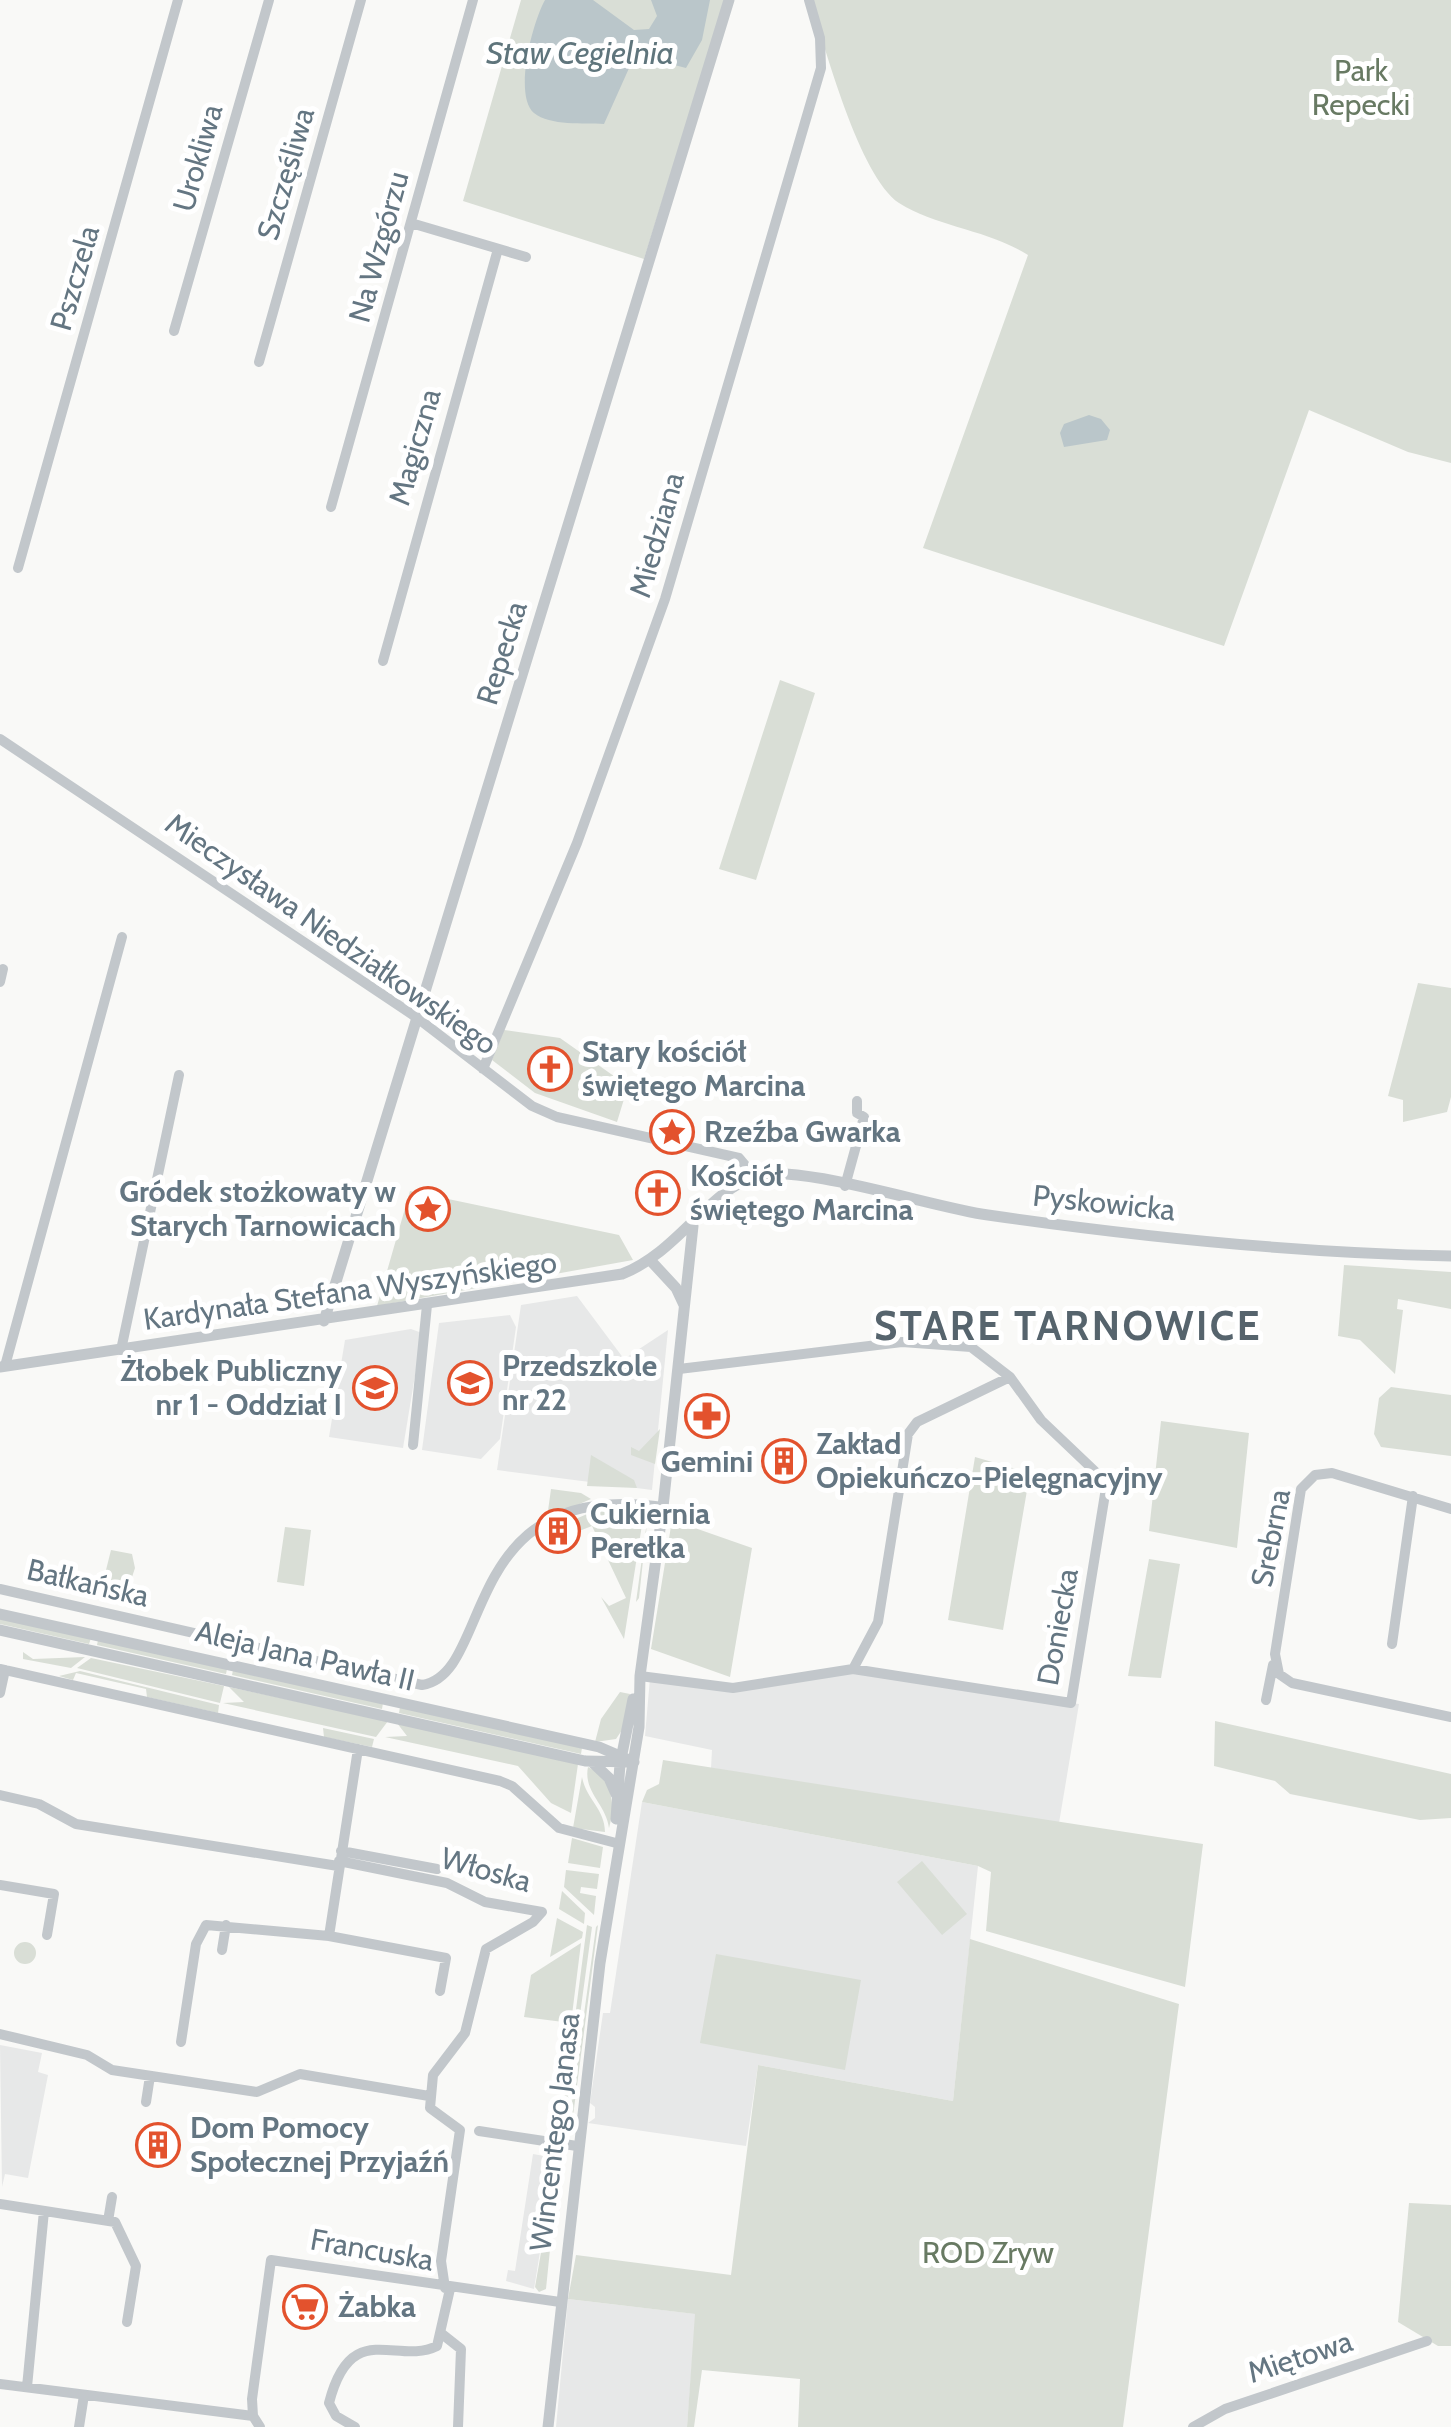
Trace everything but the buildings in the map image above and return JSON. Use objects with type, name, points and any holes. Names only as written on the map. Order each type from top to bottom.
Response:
[{"type":"street","name":"Pszczela","points":[[18,568],[178,0]]},
{"type":"street","name":"Urokliwa","points":[[174,330],[269,0]]},
{"type":"street","name":"Szczęśliwa","points":[[259,362],[361,0]]},
{"type":"street","name":"Na Wzgórzu","points":[[332,507],[472,0]]},
{"type":"street","name":"Repecka","points":[[324,1321],[729,0]]},
{"type":"street","name":"Miedziana","points":[[484,1069],[578,843],[666,599],[821,68],[820,38],[809,0]]},
{"type":"street","points":[[411,223],[526,257]]},
{"type":"street","name":"Magiczna","points":[[383,661],[498,249]]},
{"type":"street","name":"Mieczysława Niedziałkowskiego","points":[[0,739],[416,1017],[532,1106],[557,1117],[740,1158],[755,1176]]},
{"type":"street","points":[[2,1367],[122,937]]},
{"type":"street","points":[[0,982],[3,969]]},
{"type":"street","points":[[122,1350],[179,1075]]},
{"type":"street","points":[[846,1186],[864,1118],[857,1113],[857,1102]]},
{"type":"street","name":"Pyskowicka","points":[[755,1176],[784,1173],[984,1215],[1076,1226],[1360,1254],[1451,1256]]},
{"type":"street","name":"Kardynała Stefana Wyszyńskiego","points":[[2,1367],[604,1278],[651,1261],[734,1188],[755,1176]]},
{"type":"street","name":"Wincentego Janasa","points":[[548,2427],[577,2146],[616,1842],[634,1762],[640,1676],[663,1507],[692,1226]]},
{"type":"street","points":[[674,1244],[688,1258]]},
{"type":"street","points":[[651,1261],[680,1294],[685,1309]]},
{"type":"street","points":[[413,1444],[427,1305]]},
{"type":"street","name":"Doniecka","points":[[640,1676],[733,1688],[853,1669],[1071,1704],[1106,1488],[1102,1478],[1041,1420],[1010,1376],[972,1347],[902,1342],[678,1368]]},
{"type":"street","points":[[853,1669],[878,1622],[908,1434],[917,1422],[1010,1376]]},
{"type":"street","name":"Srebrna","points":[[1266,1700],[1305,1483],[1315,1476],[1332,1473],[1451,1509]]},
{"type":"street","points":[[1392,1644],[1412,1496]]},
{"type":"street","name":"Bałkańska","points":[[0,1589],[422,1685],[439,1682],[454,1666],[494,1572],[521,1537],[596,1502],[663,1507]]},
{"type":"street","name":"Aleja Jana Pawła II","points":[[0,1614],[599,1748],[634,1762]]},
{"type":"street","name":"Aleja Jana Pawła II","points":[[0,1630],[592,1762],[621,1759]]},
{"type":"street","points":[[1275,1654],[1279,1674],[1292,1682],[1451,1717]]},
{"type":"street","points":[[0,1693],[2,1669],[506,1783],[559,1828],[616,1842]]},
{"type":"street","name":"Wincentego Janasa","points":[[616,1842],[621,1759],[640,1676]]},
{"type":"street","points":[[599,1748],[615,1744],[626,1733]]},
{"type":"street","points":[[329,1936],[358,1750]]},
{"type":"street","points":[[592,1762],[609,1778],[616,1797]]},
{"type":"street","name":"Włoska","points":[[0,1796],[46,1807],[76,1824],[191,1842],[437,1869]]},
{"type":"street","name":"Włoska","points":[[340,1859],[447,1883],[485,1902],[542,1912],[533,1922],[486,1950],[464,2033],[433,2075],[430,2096]]},
{"type":"street","points":[[0,1885],[54,1894],[47,1936]]},
{"type":"street","points":[[222,1950],[226,1925]]},
{"type":"street","points":[[181,2042],[199,1932],[206,1926],[329,1936],[446,1958],[440,1991]]},
{"type":"street","points":[[0,2034],[87,2054],[112,2070],[257,2092],[300,2074],[430,2096],[430,2108],[460,2130],[442,2261],[448,2288],[442,2334],[436,2346],[428,2350],[383,2346],[362,2352],[345,2368],[330,2403],[336,2416],[355,2427]]},
{"type":"street","points":[[146,2102],[150,2076]]},
{"type":"street","points":[[480,2131],[577,2146]]},
{"type":"street","points":[[108,2220],[112,2197]]},
{"type":"street","points":[[0,2204],[115,2222],[136,2266],[127,2322]]},
{"type":"street","points":[[28,2387],[44,2211]]},
{"type":"street","name":"Francuska","points":[[253,2416],[271,2260],[560,2302]]},
{"type":"street","points":[[442,2334],[461,2349],[458,2427]]},
{"type":"street","name":"Miętowa","points":[[1193,2427],[1224,2409],[1427,2341]]},
{"type":"street","points":[[0,2384],[253,2416],[260,2427]]},
{"type":"street","points":[[79,2427],[84,2394]]},
{"type":"shaded area","points":[[577,1296],[624,1359],[668,1330],[652,1490],[497,1470],[521,1305]]},
{"type":"shaded area","name":"Przedszkole nr 22","points":[[510,1315],[516,1327],[500,1439],[481,1459],[422,1450],[439,1323]]},
{"type":"shaded area","name":"Żłobek Publiczny nr 1 - Oddział I","points":[[411,1329],[422,1333],[403,1448],[329,1437],[345,1340]]},
{"type":"shaded area","points":[[838,1671],[1079,1704],[1059,1823],[711,1768],[712,1750],[645,1736],[650,1678],[722,1688]]},
{"type":"shaded area","points":[[642,1802],[978,1866],[953,2101],[758,2065],[746,2146],[588,2123],[595,2118],[595,2107],[590,2103],[603,2013],[610,2013]]},
{"type":"shaded area","points":[[0,2045],[42,2053],[38,2072],[48,2075],[28,2178],[5,2174],[2,2187]]},
{"type":"shaded area","points":[[533,2154],[555,2158],[534,2289],[506,2281],[508,2270],[515,2271]]},
{"type":"shaded area","points":[[568,2299],[696,2314],[687,2427],[556,2427]]},
{"type":"green space","points":[[521,0],[725,0],[644,259],[463,201]]},
{"type":"green space","name":"Park Repecki","points":[[810,0],[1451,0],[1451,463],[1408,452],[1309,410],[1224,646],[923,548],[1028,255],[914,211],[884,188],[870,167],[845,109]]},
{"type":"green space","points":[[780,680],[815,693],[756,880],[719,869]]},
{"type":"green space","points":[[1418,983],[1451,988],[1451,1097],[1447,1112],[1403,1122],[1403,1100],[1388,1096]]},
{"type":"green space","points":[[504,1030],[560,1038],[628,1086],[617,1122],[535,1093],[492,1060]]},
{"type":"green space","points":[[410,1191],[619,1235],[633,1260],[377,1306]]},
{"type":"green space","points":[[1344,1265],[1451,1272],[1451,1309],[1398,1299],[1397,1309],[1403,1310],[1395,1374],[1360,1340],[1338,1336]]},
{"type":"green space","points":[[1391,1387],[1451,1395],[1451,1456],[1381,1447],[1374,1434],[1379,1398]]},
{"type":"green space","points":[[1161,1421],[1249,1433],[1237,1548],[1149,1531]]},
{"type":"green space","points":[[660,1429],[655,1464],[631,1455],[631,1447],[639,1451]]},
{"type":"green space","points":[[591,1455],[634,1480],[637,1488],[587,1486]]},
{"type":"green space","points":[[975,1457],[1030,1473],[1003,1630],[948,1620]]},
{"type":"green space","points":[[551,1489],[581,1493],[591,1499],[547,1518]]},
{"type":"green space","points":[[599,1509],[644,1512],[624,1639],[601,1597],[609,1606],[626,1598],[592,1526],[574,1533],[577,1546],[566,1523]]},
{"type":"green space","points":[[648,1514],[639,1598],[636,1602]]},
{"type":"green space","points":[[672,1520],[752,1548],[730,1677],[651,1649]]},
{"type":"green space","points":[[285,1527],[311,1530],[304,1586],[277,1582]]},
{"type":"green space","points":[[111,1550],[132,1554],[135,1568],[130,1583],[114,1586],[106,1570]]},
{"type":"green space","points":[[1149,1559],[1180,1564],[1161,1678],[1128,1676]]},
{"type":"green space","points":[[0,1617],[91,1638],[89,1644],[0,1624]]},
{"type":"green space","points":[[98,1640],[227,1669],[226,1674],[97,1645]]},
{"type":"green space","points":[[23,1652],[33,1659],[85,1657],[71,1668],[23,1659]]},
{"type":"green space","points":[[91,1658],[224,1686],[220,1703],[77,1668]]},
{"type":"green space","points":[[233,1670],[383,1703],[382,1709],[232,1675]]},
{"type":"green space","points":[[80,1671],[219,1705],[218,1713],[147,1697],[146,1689],[76,1673],[73,1680],[59,1676]]},
{"type":"green space","points":[[229,1687],[388,1721],[376,1737],[223,1703],[244,1702]]},
{"type":"green space","points":[[620,1692],[630,1694],[622,1730],[616,1739],[595,1742],[601,1719]]},
{"type":"green space","points":[[400,1707],[582,1748],[581,1754],[399,1713]]},
{"type":"green space","points":[[1215,1721],[1451,1774],[1451,1818],[1420,1820],[1290,1794],[1275,1781],[1214,1766]]},
{"type":"green space","points":[[397,1723],[578,1764],[571,1813],[551,1803],[518,1766],[385,1737],[407,1736]]},
{"type":"green space","points":[[323,1728],[374,1739],[372,1747],[324,1737]]},
{"type":"green space","points":[[663,1760],[1203,1844],[1185,1987],[986,1931],[991,1872],[978,1866],[642,1802],[647,1790],[659,1784]]},
{"type":"green space","points":[[588,1767],[602,1778],[610,1793],[609,1828],[589,1784]]},
{"type":"green space","points":[[582,1777],[602,1817],[605,1832],[573,1828]]},
{"type":"green space","points":[[572,1838],[603,1847],[600,1868],[568,1863]]},
{"type":"green space","points":[[922,1861],[967,1914],[942,1935],[897,1882]]},
{"type":"green space","points":[[566,1870],[599,1874],[597,1889],[581,1887],[580,1893],[596,1896],[594,1915],[564,1887]]},
{"type":"green space","points":[[562,1891],[585,1913],[584,1924],[559,1909]]},
{"type":"green space","points":[[557,1918],[583,1932],[582,1938],[550,1957]]},
{"type":"green space","points":[[587,1925],[592,1927],[566,2117],[562,2117]]},
{"type":"green space","points":[[596,1927],[573,2116],[570,2116]]},
{"type":"green space","name":"ROD Zryw","points":[[970,1939],[1179,2004],[1123,2427],[798,2427],[800,2379],[702,2370],[694,2427],[687,2427],[695,2314],[568,2299],[576,2255],[731,2275],[758,2065],[953,2101]]},
{"type":"green space","points":[[25,1942],[33,1945],[33,1961],[25,1964],[17,1961],[14,1953],[17,1945]]},
{"type":"green space","points":[[581,1943],[571,2023],[524,2017],[531,1975]]},
{"type":"green space","points":[[716,1954],[861,1980],[845,2070],[700,2043]]},
{"type":"green space","points":[[559,2149],[549,2211],[553,2220],[546,2289],[539,2292],[535,2287]]},
{"type":"green space","points":[[1409,2203],[1451,2205],[1451,2346],[1438,2346],[1398,2322]]},
{"type":"water","name":"Staw Cegielnia","points":[[545,0],[593,0],[634,30],[649,29],[657,16],[651,0],[710,0],[702,40],[686,68],[659,61],[630,66],[604,124],[549,120],[534,113],[528,104],[527,58]]},
{"type":"water","points":[[1089,415],[1101,419],[1110,430],[1107,440],[1064,447],[1060,433],[1064,424]]},
{"type":"place","name":"Stary kościół świętego Marcina","points":[[550,1069]]},
{"type":"place","name":"Rzeźba Gwarka","points":[[672,1132]]},
{"type":"place","name":"Kościół świętego Marcina","points":[[658,1193]]},
{"type":"place","name":"Gródek stożkowaty w Starych Tarnowicach","points":[[428,1209]]},
{"type":"place","name":"Przedszkole nr 22","points":[[470,1383]]},
{"type":"place","name":"Żłobek Publiczny nr 1 - Oddział I","points":[[375,1388]]},
{"type":"place","name":"Gemini","points":[[707,1416]]},
{"type":"place","name":"Zakład Opiekuńczo-Pielęgnacyjny","points":[[784,1461]]},
{"type":"place","name":"Cukiernia Perełka","points":[[558,1531]]},
{"type":"place","name":"Dom Pomocy Społecznej Przyjaźń","points":[[158,2145]]},
{"type":"place","name":"Żabka","points":[[305,2307]]},
{"type":"district","name":"STARE TARNOWICE","points":[[1068,1326]]}]
